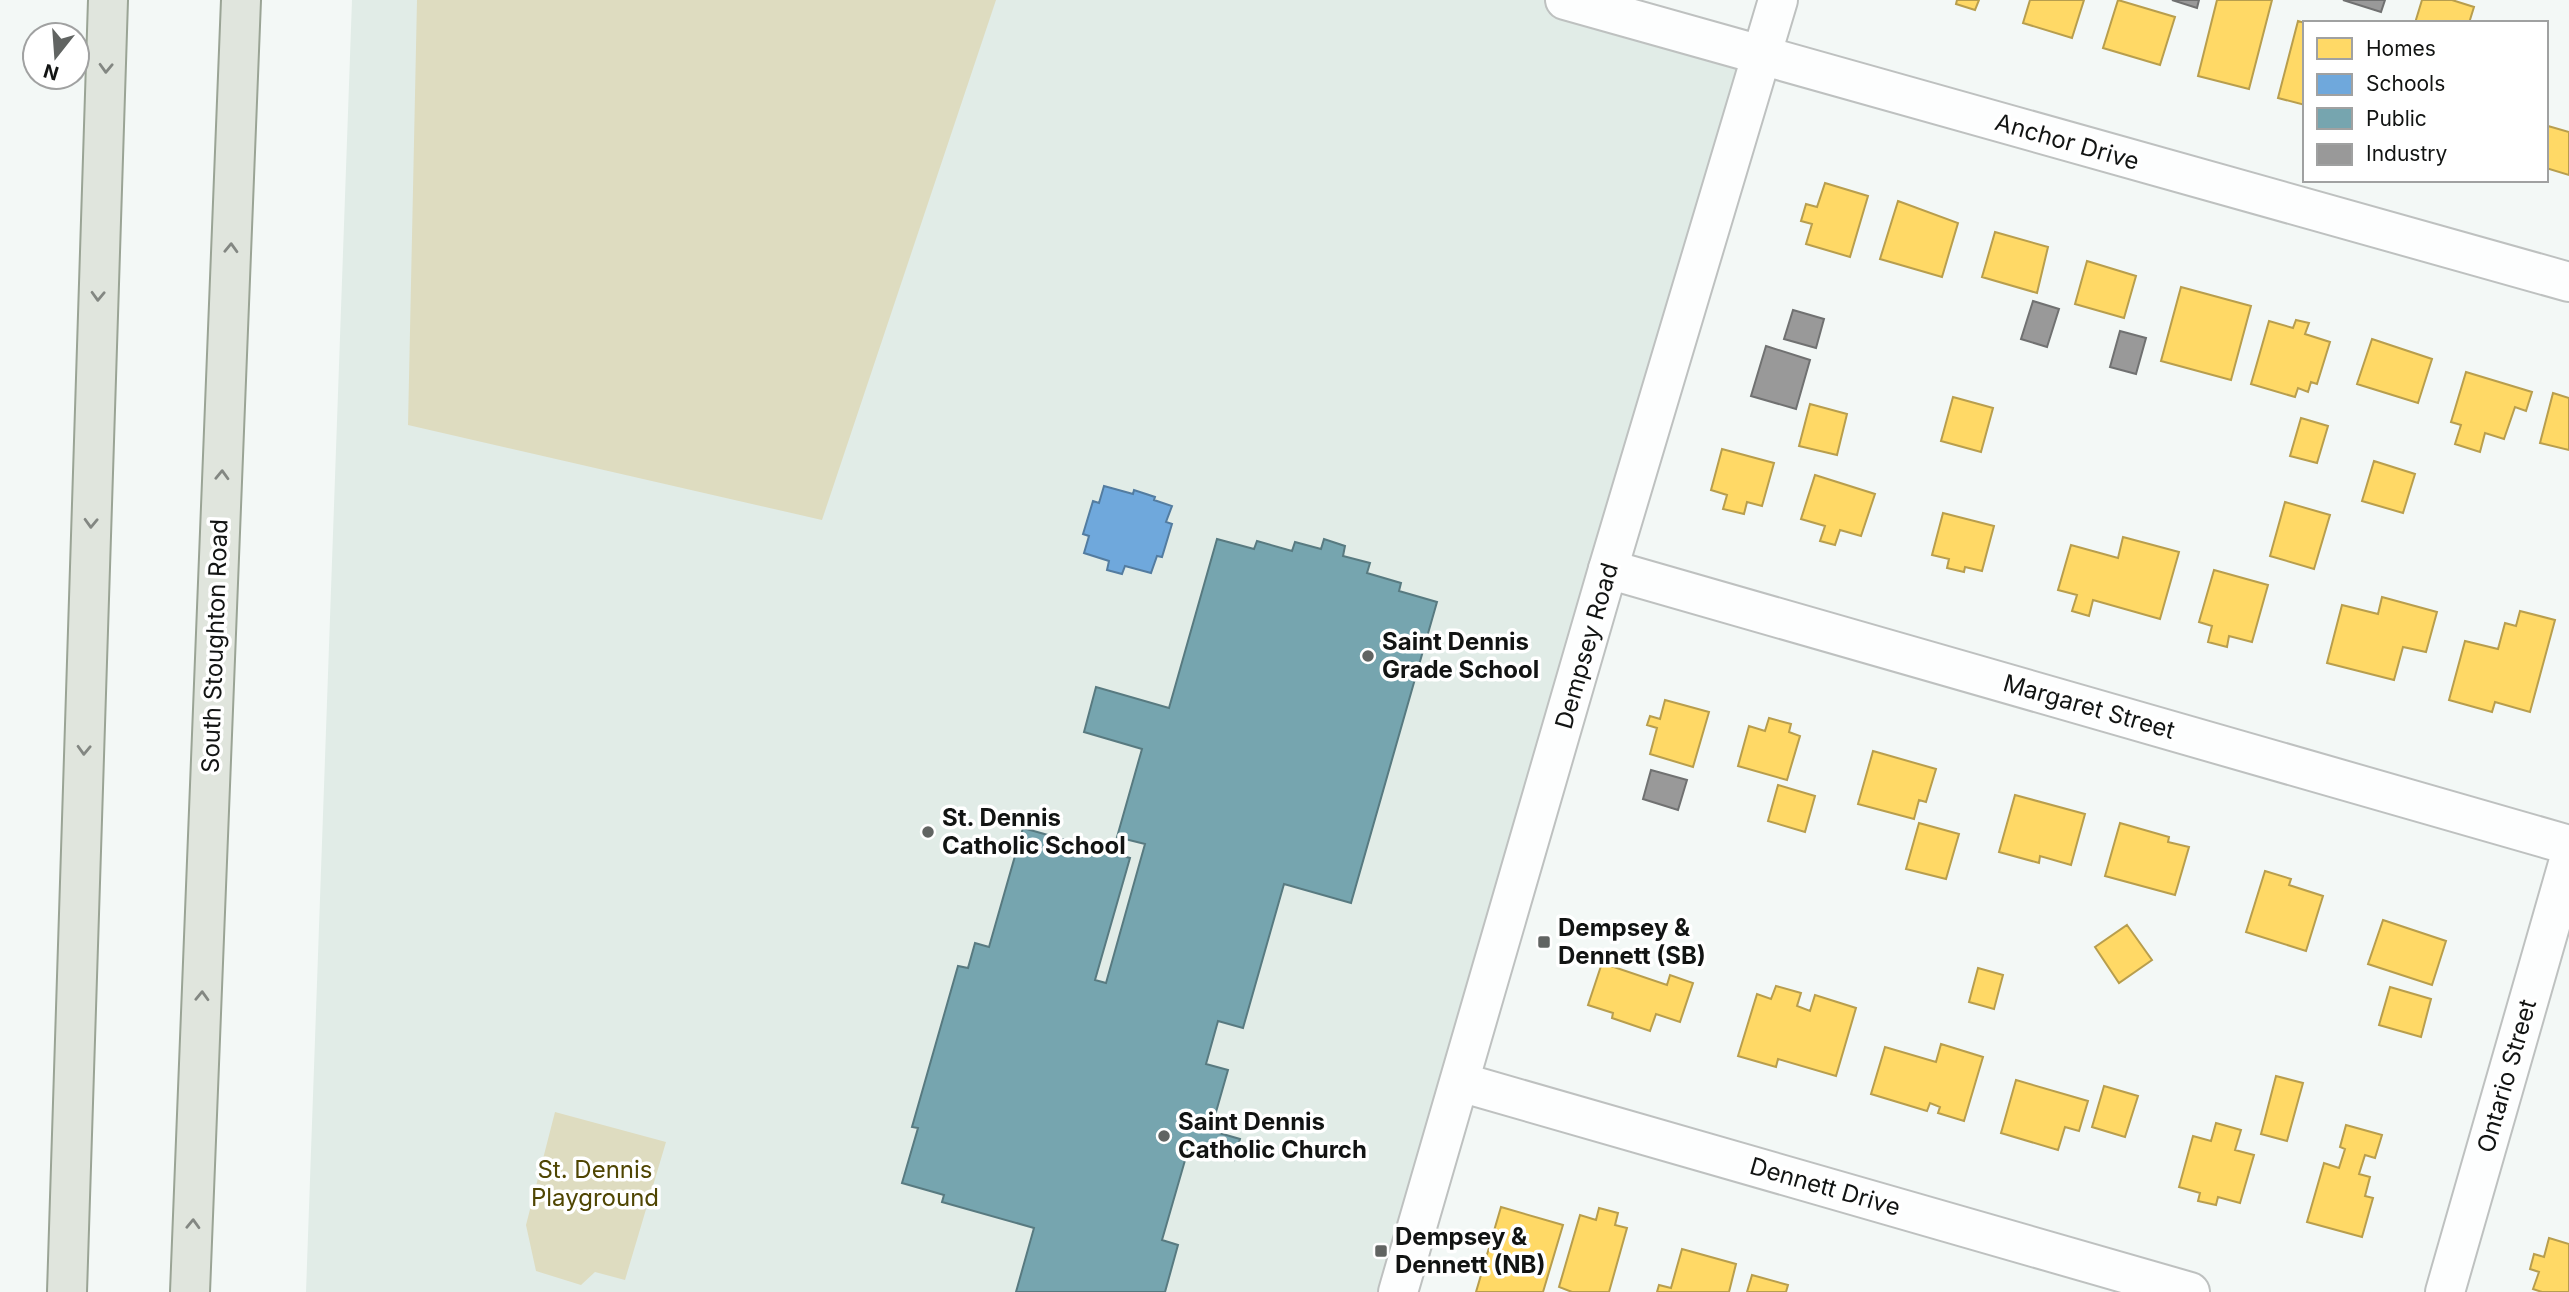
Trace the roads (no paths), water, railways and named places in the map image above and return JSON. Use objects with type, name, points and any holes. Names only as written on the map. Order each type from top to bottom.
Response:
[{"type":"main road","points":[[67,1292],[108,0]]},
{"type":"main road","name":"South Stoughton Road","points":[[190,1292],[241,0]]},
{"type":"street","name":"Anchor Drive","points":[[1565,0],[2569,282]]},
{"type":"street","name":"Dempsey Road","points":[[1398,1292],[1608,569],[1778,0]]},
{"type":"street","name":"Margaret Street","points":[[1608,569],[2569,845]]},
{"type":"street","name":"Ontario Street","points":[[2445,1292],[2569,860]]},
{"type":"street","name":"Dennett Drive","points":[[1460,1082],[2189,1292]]},
{"type":"place","name":"Saint Dennis Grade School","points":[[1368,656]]},
{"type":"place","name":"St. Dennis Catholic School","points":[[928,832]]},
{"type":"place","name":"Dempsey & Dennett (SB)","points":[[1544,942]]},
{"type":"place","name":"Saint Dennis Catholic Church","points":[[1164,1136]]},
{"type":"place","name":"Dempsey & Dennett (NB)","points":[[1381,1251]]},
{"type":"park label","name":"St. Dennis Playground","points":[[595,1184]]}]
